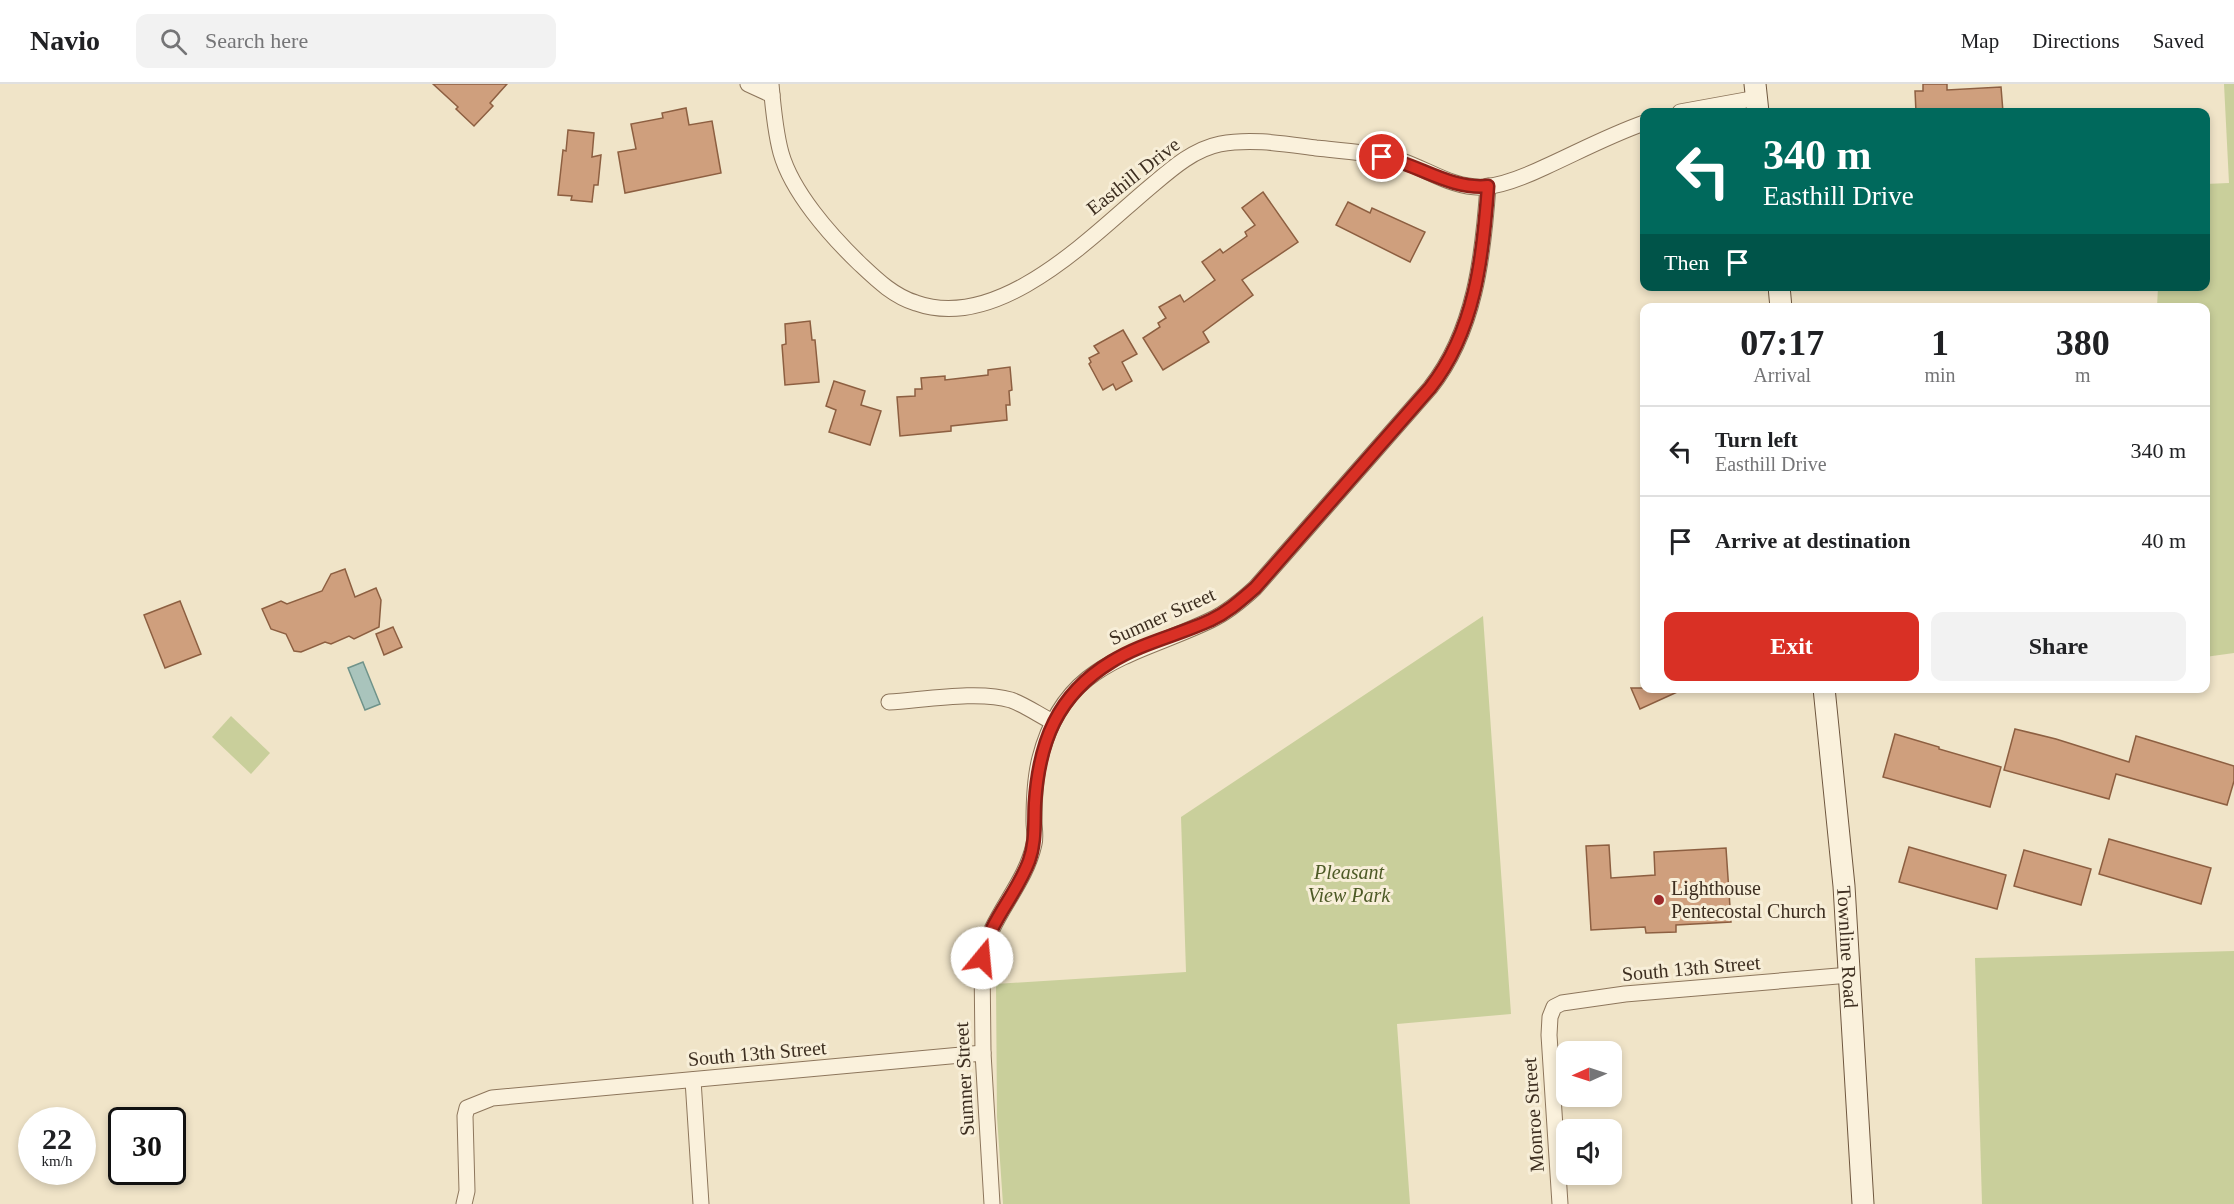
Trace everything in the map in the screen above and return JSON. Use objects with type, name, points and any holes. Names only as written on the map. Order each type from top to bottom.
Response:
[{"type":"street","points":[[748,84],[772,90]]},
{"type":"street","name":"Easthill Drive","points":[[772,90],[782,154],[788,171],[802,196],[855,259],[883,284],[908,300],[936,308],[949,309],[980,305],[1011,294],[1025,286],[1062,261],[1181,162],[1217,144],[1267,142],[1382,157],[1406,163],[1456,183],[1488,186],[1528,174],[1640,125]]},
{"type":"street","points":[[1702,108],[1757,98]]},
{"type":"street","name":"Sumner Street","points":[[992,1204],[983,1053],[981,980],[984,945],[992,925],[1022,876],[1035,841],[1034,821],[1039,759],[1053,722],[1071,694],[1091,675],[1112,660],[1212,620],[1235,606],[1255,588],[1430,388],[1449,361],[1468,315],[1482,250],[1488,186]]},
{"type":"street","name":"Townline Road","points":[[1825,693],[1844,886],[1863,1204]]},
{"type":"street","points":[[889,702],[977,696],[996,697],[1012,700],[1053,722]]},
{"type":"street","name":"South 13th Street","points":[[1549,1024],[1554,1007],[1562,1003],[1624,994],[1850,975]]},
{"type":"street","name":"Monroe Street","points":[[1549,1024],[1560,1204]]},
{"type":"street","name":"South 13th Street","points":[[465,1204],[465,1116],[467,1108],[492,1098],[983,1053]]},
{"type":"street","points":[[693,1080],[701,1204]]},
{"type":"green space","points":[[2224,84],[2234,84],[2234,653],[2210,656],[2210,303],[2157,303],[2158,291],[2210,291],[2210,184],[2229,183]]},
{"type":"green space","name":"Pleasant View Park","points":[[1483,616],[1511,1014],[1397,1024],[1410,1204],[1003,1204],[997,1117],[996,984],[1186,972],[1181,817]]},
{"type":"green space","points":[[231,716],[270,753],[251,774],[212,737]]},
{"type":"green space","points":[[2234,951],[2234,1204],[1982,1204],[1975,958]]},
{"type":"water","points":[[363,662],[380,704],[365,710],[348,668]]},
{"type":"building","points":[[433,84],[507,84],[490,103],[493,106],[474,126],[456,109],[458,107]]},
{"type":"building","points":[[1923,84],[1947,84],[1947,90],[2001,87],[2003,108],[1916,108],[1915,91],[1923,91]]},
{"type":"building","points":[[686,108],[689,125],[712,121],[721,173],[625,193],[618,152],[636,149],[631,124],[663,118],[662,113]]},
{"type":"building","points":[[568,130],[594,133],[592,157],[601,155],[598,185],[594,185],[592,202],[571,200],[572,196],[558,195],[563,150],[566,151]]},
{"type":"building","points":[[1263,192],[1298,242],[1242,280],[1253,295],[1203,332],[1209,342],[1163,370],[1143,338],[1160,327],[1158,323],[1166,318],[1159,307],[1180,295],[1184,302],[1215,280],[1202,262],[1220,249],[1223,253],[1247,236],[1245,232],[1255,225],[1242,208]]},
{"type":"building","points":[[1348,202],[1370,213],[1372,208],[1425,232],[1410,262],[1336,225]]},
{"type":"building","points":[[810,321],[812,340],[815,340],[819,382],[785,385],[782,345],[786,344],[785,324]]},
{"type":"building","points":[[1123,330],[1137,354],[1122,362],[1132,381],[1116,390],[1113,384],[1103,390],[1089,364],[1091,362],[1089,358],[1099,353],[1094,346]]},
{"type":"building","points":[[1010,367],[1012,390],[1009,391],[1010,405],[1006,405],[1007,420],[951,426],[951,431],[900,436],[897,397],[915,396],[915,389],[922,389],[921,378],[945,376],[945,380],[988,375],[988,370]]},
{"type":"building","points":[[834,381],[865,391],[861,405],[881,411],[870,445],[829,432],[836,410],[826,406]]},
{"type":"building","points":[[345,569],[355,597],[376,588],[381,600],[379,627],[354,639],[349,636],[331,644],[325,642],[301,652],[294,651],[286,634],[271,629],[262,609],[281,601],[287,604],[322,591],[331,574]]},
{"type":"building","points":[[180,601],[201,654],[165,668],[144,615]]},
{"type":"building","points":[[393,627],[402,647],[384,655],[376,634]]},
{"type":"building","points":[[1631,688],[1640,688],[1640,693],[1675,693],[1640,709]]},
{"type":"building","points":[[2015,729],[2129,762],[2136,736],[2234,766],[2234,781],[2227,805],[2116,774],[2109,799],[2004,770]]},
{"type":"building","points":[[1895,734],[2001,767],[1990,807],[1883,777]]},
{"type":"building","points":[[2109,839],[2211,868],[2201,904],[2099,874]]},
{"type":"building","name":"Lighthouse Pentecostal Church","points":[[1609,845],[1611,878],[1655,875],[1654,852],[1726,848],[1731,922],[1676,925],[1676,932],[1646,933],[1645,927],[1591,930],[1586,846]]},
{"type":"building","points":[[1909,847],[2006,875],[1997,909],[1899,882]]},
{"type":"building","points":[[2024,850],[2091,869],[2081,905],[2014,886]]},
{"type":"place","name":"Lighthouse Pentecostal Church","points":[[1659,900]]},
{"type":"route","points":[[982,958],[984,945],[992,925],[1029,861],[1035,841],[1034,821],[1039,759],[1048,732],[1071,694],[1091,675],[1112,660],[1212,620],[1235,606],[1255,588],[1430,388],[1456,347],[1477,281],[1488,186],[1456,183],[1406,163],[1382,157]]}]
